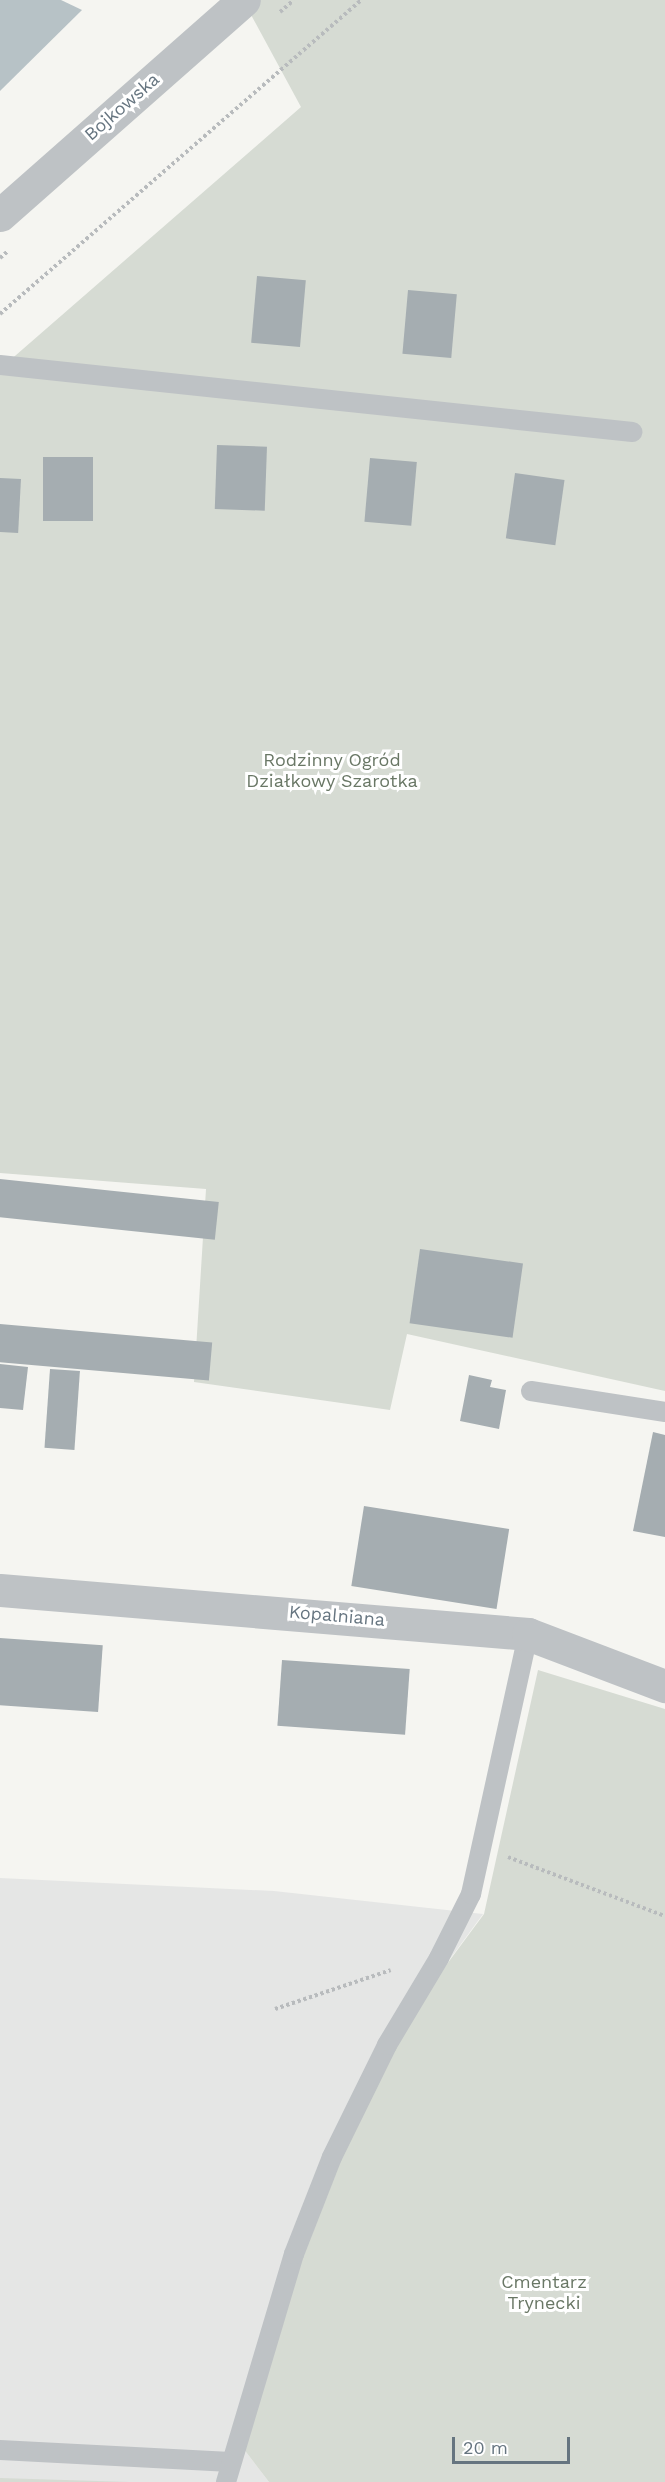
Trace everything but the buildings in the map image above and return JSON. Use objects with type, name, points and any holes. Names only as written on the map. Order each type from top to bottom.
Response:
[{"type":"street","name":"Bojkowska","points":[[0,215],[244,0]]},
{"type":"street","name":"Kopalniana","points":[[0,1590],[528,1634],[665,1686]]},
{"type":"lane","points":[[0,365],[632,432]]},
{"type":"lane","points":[[531,1390],[665,1412]]},
{"type":"lane","points":[[226,2482],[294,2254],[332,2157],[387,2045],[439,1958],[471,1894],[528,1634]]},
{"type":"lane","points":[[0,2450],[231,2462]]},
{"type":"path","points":[[0,314],[361,0]]},
{"type":"path","points":[[482,1847],[665,1916]]},
{"type":"path","points":[[275,2009],[391,1970]]},
{"type":"shaded area","points":[[0,0],[61,0],[82,10],[0,91]]},
{"type":"shaded area","points":[[0,1878],[274,1891],[483,1914],[387,2045],[236,2439],[269,2482],[0,2482]]},
{"type":"green space","name":"Rodzinny Ogród Działkowy Szarotka","points":[[243,0],[665,0],[665,1391],[407,1334],[390,1410],[194,1382],[206,1189],[0,1173],[0,369],[301,107]]},
{"type":"green space","name":"Cmentarz Trynecki","points":[[538,1670],[665,1709],[665,2482],[269,2482],[236,2439],[294,2254],[387,2045],[484,1914]]},
{"type":"green space","points":[[0,2478],[130,2482],[0,2482]]}]
